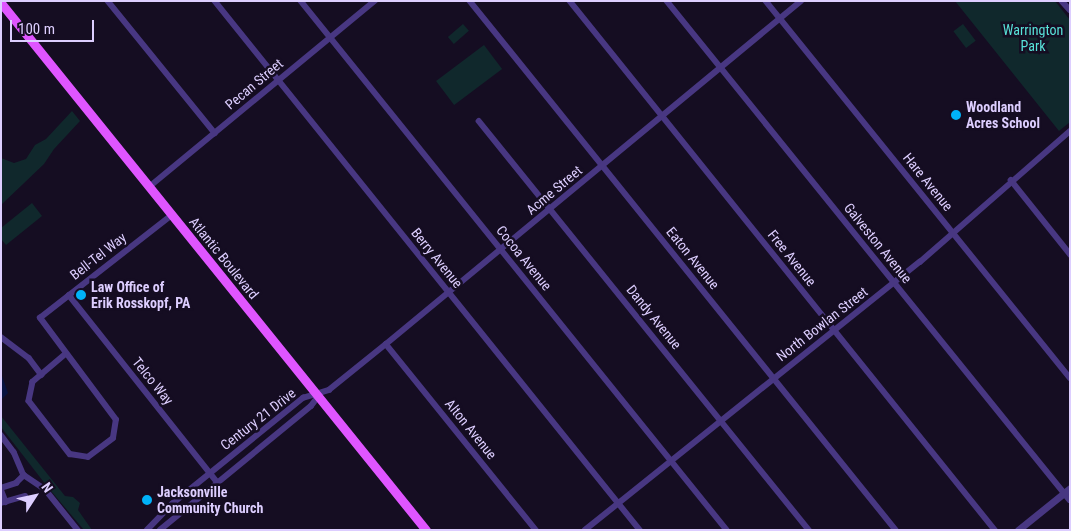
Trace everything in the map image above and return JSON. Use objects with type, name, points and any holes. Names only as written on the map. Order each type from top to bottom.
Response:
[{"type":"main road","name":"Atlantic Boulevard","points":[[1,3],[149,187],[320,394],[426,530]]},
{"type":"street","points":[[108,1],[215,133]]},
{"type":"street","name":"Berry Avenue","points":[[214,1],[640,530]]},
{"type":"street","name":"Cocoa Avenue","points":[[301,1],[727,530]]},
{"type":"street","name":"Pecan Street","points":[[149,187],[375,1]]},
{"type":"street","name":"Eaton Avenue","points":[[470,1],[896,530]]},
{"type":"street","name":"Free Avenue","points":[[570,1],[995,530]]},
{"type":"street","name":"Galveston Avenue","points":[[667,1],[894,283],[1067,490],[1070,500]]},
{"type":"street","name":"Hare Avenue","points":[[766,1],[1070,378]]},
{"type":"street","name":"Acme Street","points":[[320,394],[386,344],[502,250],[801,1]]},
{"type":"street","points":[[1062,1],[1070,10]]},
{"type":"street","name":"Dandy Avenue","points":[[479,121],[809,530]]},
{"type":"street","name":"North Bowlan Street","points":[[585,530],[894,283],[1011,180],[1069,132]]},
{"type":"street","points":[[1011,180],[1070,254]]},
{"type":"street","name":"Bell-Tel Way","points":[[66,355],[40,318],[172,214]]},
{"type":"street","name":"Telco Way","points":[[69,295],[218,482]]},
{"type":"street","points":[[1,338],[28,358],[42,375]]},
{"type":"street","name":"Alton Avenue","points":[[386,344],[536,530]]},
{"type":"street","points":[[66,355],[116,420],[116,432],[101,449],[82,458],[66,449],[29,401],[33,382],[66,355]]},
{"type":"street","name":"Century 21 Drive","points":[[147,530],[210,472],[303,398],[320,394]]},
{"type":"street","name":"Century 21 Drive","points":[[160,530],[311,406],[320,394]]},
{"type":"street","points":[[1,435],[14,452],[24,475],[45,489],[78,530]]},
{"type":"street","points":[[24,475],[16,483],[1,488],[3,503],[24,496]]},
{"type":"street","points":[[1018,530],[1067,490]]},
{"type":"green space","name":"Warrington Park","points":[[955,1],[1055,1],[1070,20],[1070,122],[1059,131]]},
{"type":"green space","points":[[463,24],[469,31],[454,44],[448,37]]},
{"type":"green space","points":[[963,24],[976,41],[966,48],[953,31]]},
{"type":"green space","points":[[484,45],[502,69],[454,105],[436,81]]},
{"type":"green space","points":[[72,111],[80,121],[54,149],[44,164],[1,205],[1,158],[14,163],[26,159],[35,145],[46,139]]},
{"type":"green space","points":[[32,203],[42,216],[6,245],[1,239],[1,228]]},
{"type":"green space","points":[[1,416],[65,496],[73,497],[80,503],[78,510],[92,530],[84,530],[46,485],[1,427]]},
{"type":"shaded area","points":[[1,373],[8,393],[1,400]]},
{"type":"place","name":"Woodland Acres School","points":[[956,115]]},
{"type":"place","name":"Law Office of Erik Rosskopf, PA","points":[[81,295]]},
{"type":"place","name":"Jacksonville Community Church","points":[[147,500]]}]
